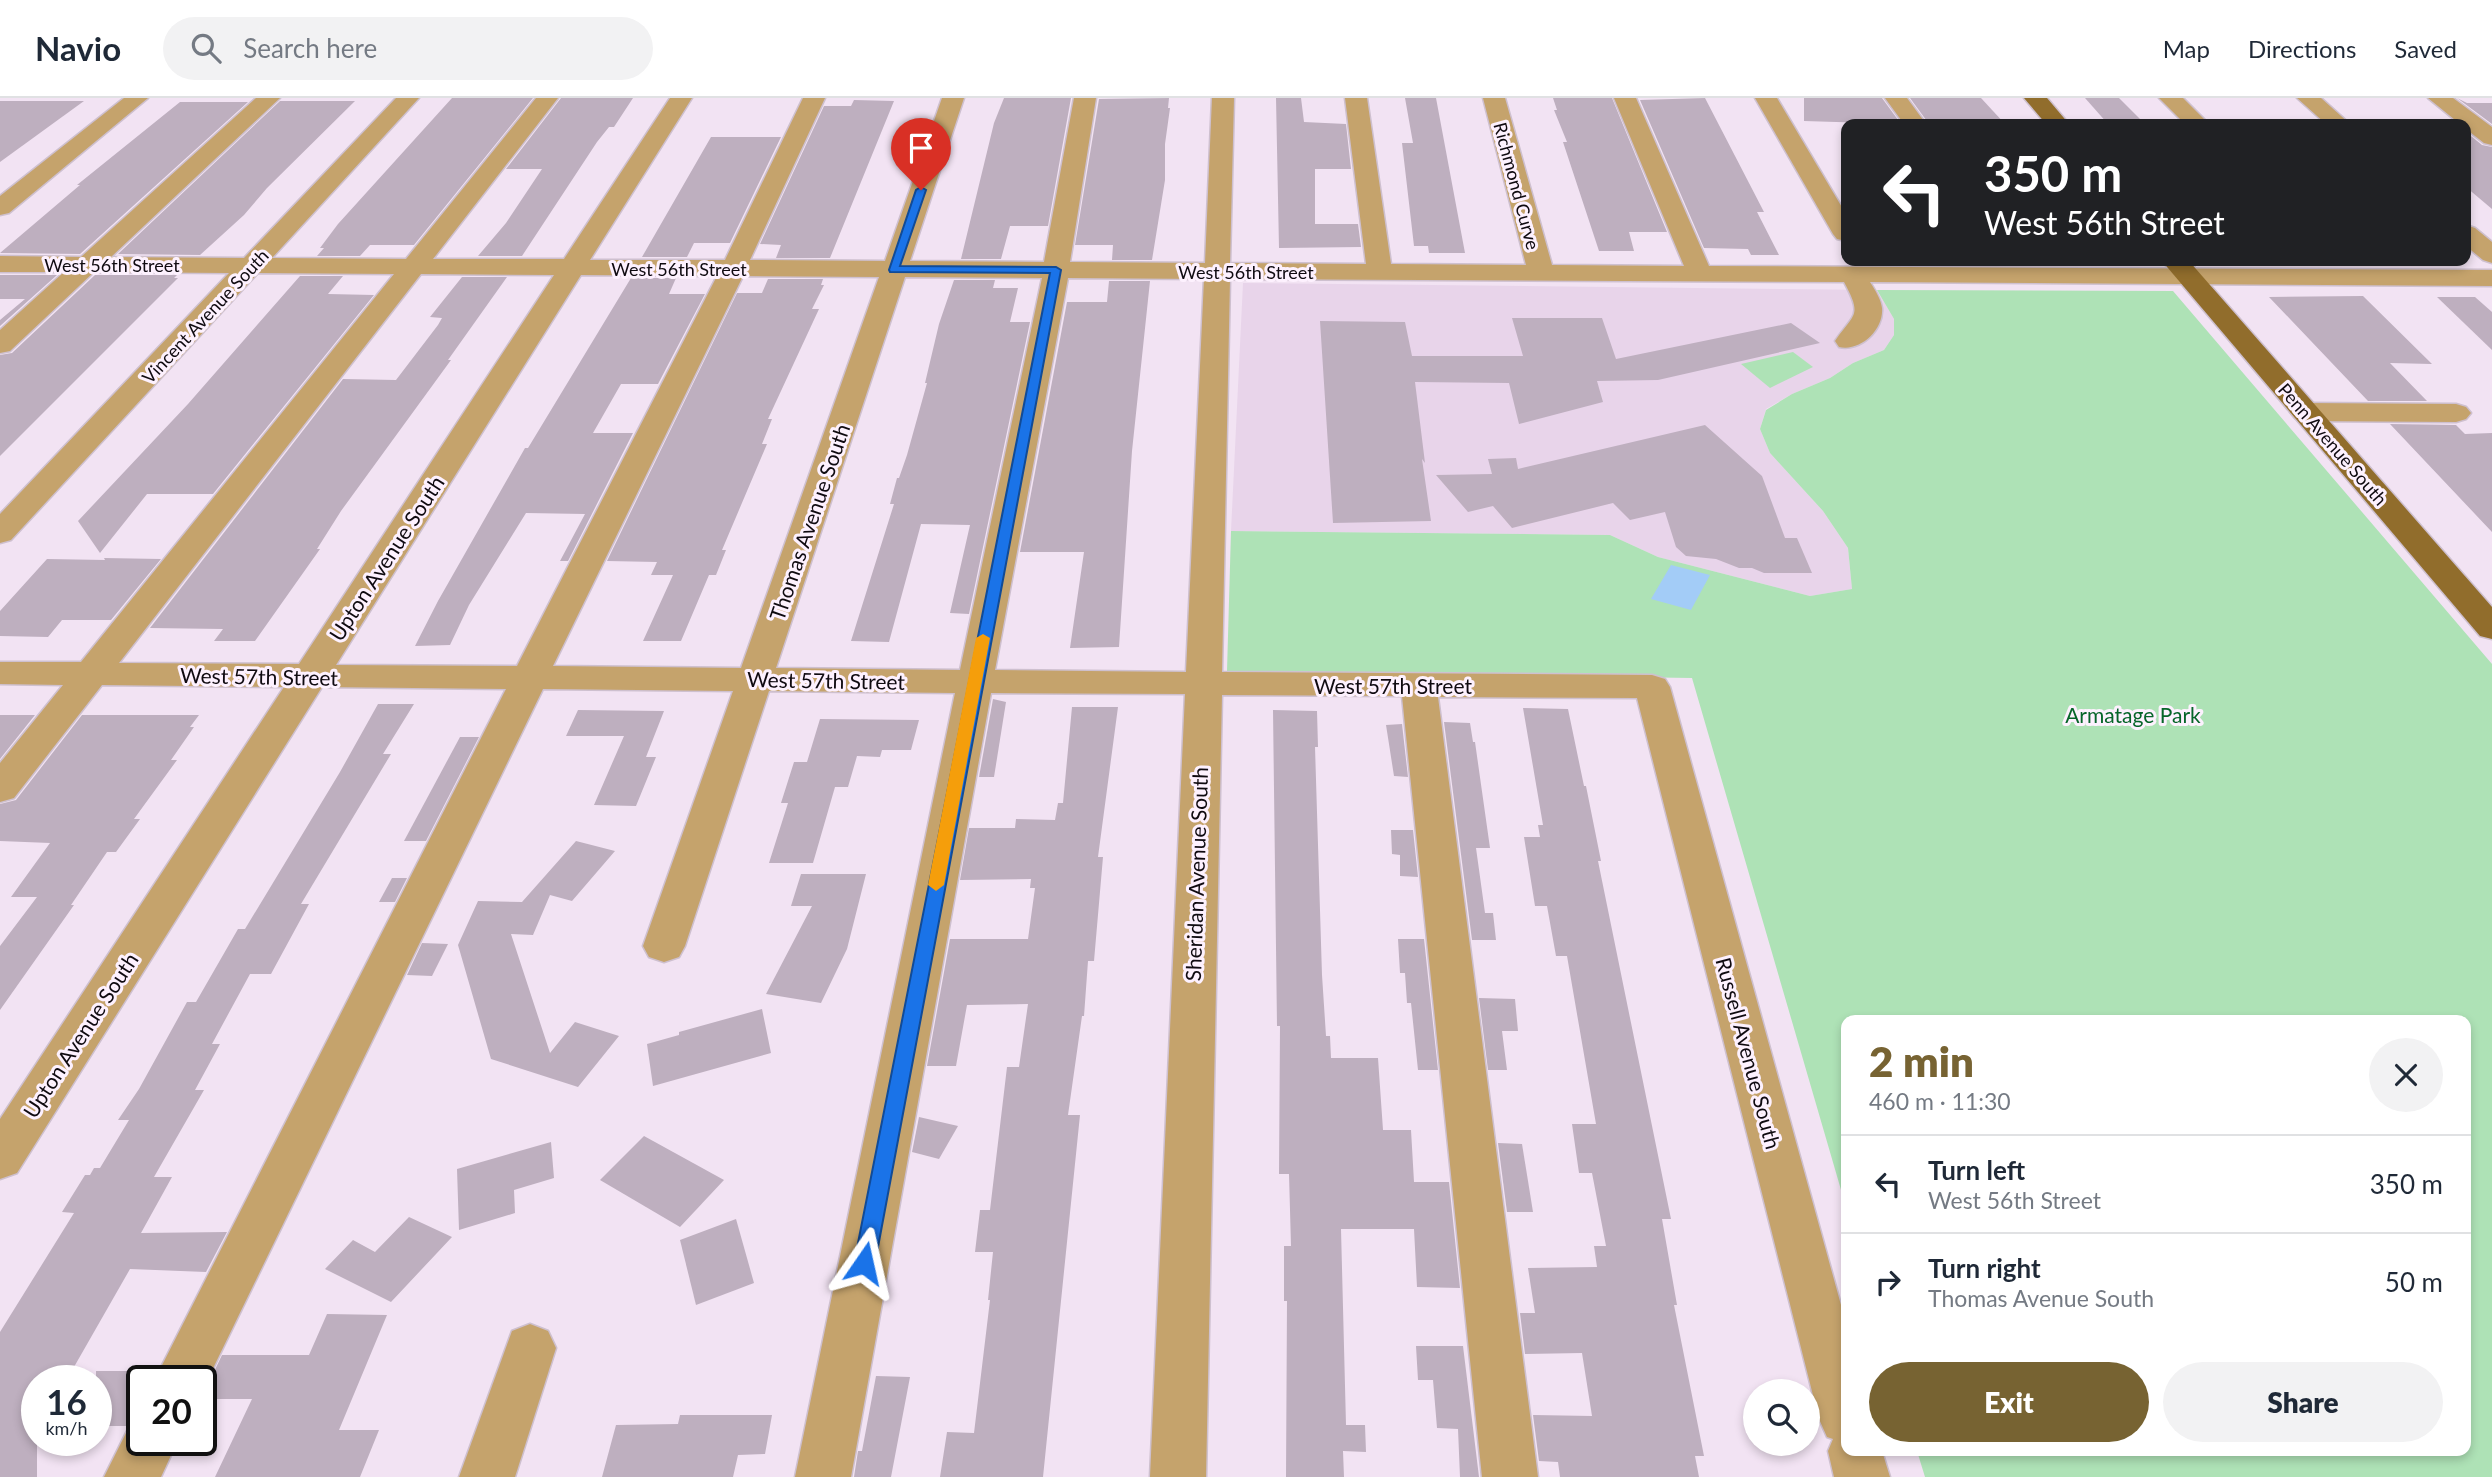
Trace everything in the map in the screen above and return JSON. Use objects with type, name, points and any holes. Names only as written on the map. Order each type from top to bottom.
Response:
[{"type":"main road","points":[[2035,98],[2054,119]]},
{"type":"main road","name":"Penn Avenue South","points":[[2181,268],[2492,628]]},
{"type":"street","points":[[0,208],[137,98]]},
{"type":"street","points":[[0,345],[269,98]]},
{"type":"street","name":"Vincent Avenue South","points":[[0,533],[408,98]]},
{"type":"street","points":[[0,789],[547,98]]},
{"type":"street","name":"Upton Avenue South","points":[[0,1159],[681,98]]},
{"type":"street","points":[[188,1365],[531,679],[814,98]]},
{"type":"street","name":"Thomas Avenue South","points":[[664,946],[953,98]]},
{"type":"street","points":[[823,1477],[1056,270],[1085,98]]},
{"type":"street","name":"Sheridan Avenue South","points":[[1178,1477],[1223,98]]},
{"type":"street","points":[[1356,98],[1379,261],[1377,272]]},
{"type":"street","name":"Richmond Curve","points":[[1494,98],[1541,273]]},
{"type":"street","points":[[1625,98],[1700,274]]},
{"type":"street","points":[[1766,98],[1841,226]]},
{"type":"street","points":[[1896,98],[1911,119]]},
{"type":"street","points":[[2170,98],[2193,119]]},
{"type":"street","points":[[2308,98],[2333,119]]},
{"type":"street","points":[[2439,98],[2467,119]]},
{"type":"street","points":[[2471,122],[2492,138]]},
{"type":"street","points":[[2471,237],[2492,255]]},
{"type":"street","name":"West 56th Street","points":[[0,264],[1700,274],[2181,268],[2347,269],[2492,278]]},
{"type":"street","points":[[1849,341],[1865,327],[1871,314],[1862,271]]},
{"type":"street","points":[[2305,412],[2456,413]]},
{"type":"street","name":"West 57th Street","points":[[0,673],[1652,687]]},
{"type":"street","points":[[1419,685],[1510,1477]]},
{"type":"street","name":"Russell Avenue South","points":[[1652,687],[1841,1400]]},
{"type":"street","points":[[487,1477],[530,1348]]},
{"type":"street","points":[[132,1477],[143,1456]]},
{"type":"street","points":[[1855,1456],[1861,1477]]},
{"type":"shaded area","points":[[1243,283],[1877,290],[1894,319],[1894,335],[1884,350],[1853,363],[1830,378],[1792,394],[1766,409],[1760,429],[1770,453],[1823,511],[1848,548],[1852,589],[1810,596],[1658,557],[1610,535],[1231,531]]},
{"type":"green space","name":"Armatage Park","points":[[1877,290],[2173,291],[2492,664],[2492,1477],[1925,1477],[1919,1456],[2471,1456],[2471,1015],[1841,1015],[1841,1190],[1692,678],[1227,671],[1231,531],[1610,535],[1658,557],[1810,596],[1852,589],[1848,548],[1823,511],[1770,453],[1760,429],[1766,410],[1792,394],[1884,350],[1894,335],[1894,319]]},
{"type":"green space","points":[[1793,352],[1813,367],[1770,388],[1741,364]]},
{"type":"water","points":[[1671,565],[1710,575],[1691,610],[1651,599]]},
{"type":"building","points":[[452,98],[533,98],[414,245],[370,245],[360,256],[317,256],[338,224]]},
{"type":"building","points":[[561,98],[633,98],[614,127],[609,127],[597,142],[522,256],[478,256],[506,223],[542,169],[506,169]]},
{"type":"building","points":[[1004,98],[1071,98],[1048,226],[1010,226],[1001,259],[961,259],[994,123]]},
{"type":"building","points":[[1169,98],[1165,180],[1152,260],[1112,260],[1113,245],[1075,245],[1099,99]]},
{"type":"building","points":[[1276,98],[1301,98],[1304,122],[1346,124],[1351,169],[1315,169],[1315,224],[1358,224],[1361,247],[1279,248]]},
{"type":"building","points":[[1405,98],[1436,98],[1465,253],[1429,253],[1428,246],[1414,246],[1402,143],[1413,143]]},
{"type":"building","points":[[1553,98],[1612,98],[1667,232],[1629,232],[1634,251],[1599,251],[1563,142],[1567,142],[1554,110],[1557,110]]},
{"type":"building","points":[[1705,98],[1764,212],[1757,212],[1779,255],[1751,255],[1748,249],[1704,248],[1640,100]]},
{"type":"building","points":[[1804,98],[1882,98],[1897,119],[1841,119],[1841,122],[1804,121]]},
{"type":"building","points":[[1910,98],[1981,98],[2000,119],[1925,119]]},
{"type":"building","points":[[2085,98],[2119,98],[2140,119],[2104,119]]},
{"type":"building","points":[[2457,98],[2467,103],[2492,103],[2492,124]]},
{"type":"building","points":[[854,100],[894,101],[830,258],[776,258],[781,245],[760,244],[824,106],[851,106]]},
{"type":"building","points":[[0,101],[84,101],[0,162]]},
{"type":"building","points":[[280,101],[355,101],[267,188],[244,215],[200,255],[118,254]]},
{"type":"building","points":[[180,102],[248,102],[80,254],[0,253],[80,185],[77,185]]},
{"type":"building","points":[[2471,136],[2482,145],[2492,147],[2492,209],[2471,191]]},
{"type":"building","points":[[711,137],[781,137],[730,243],[694,243],[687,257],[642,257]]},
{"type":"building","points":[[0,275],[57,275],[0,326],[0,320],[25,299],[0,299]]},
{"type":"building","points":[[95,275],[177,275],[174,278],[178,278],[0,456],[0,355],[12,353]]},
{"type":"building","points":[[300,276],[343,276],[328,294],[374,295],[213,494],[147,494],[100,553],[78,521],[188,404]]},
{"type":"building","points":[[462,277],[507,277],[448,360],[451,360],[341,511],[317,549],[320,549],[255,641],[214,641],[223,629],[150,628],[343,379],[396,380],[438,325],[442,318],[430,317]]},
{"type":"building","points":[[631,278],[676,278],[669,294],[705,294],[658,384],[621,384],[593,433],[633,433],[568,561],[560,561],[585,514],[526,513],[469,605],[450,645],[415,646],[525,448],[528,448]]},
{"type":"building","points":[[768,279],[823,279],[821,285],[824,285],[812,309],[819,309],[768,419],[772,419],[762,444],[767,444],[722,550],[726,550],[716,575],[709,575],[681,641],[643,641],[673,575],[651,575],[657,562],[607,561],[737,293],[762,293]]},
{"type":"building","points":[[954,280],[995,280],[993,288],[1018,288],[1010,322],[1030,322],[969,614],[950,613],[970,525],[921,524],[889,642],[851,641],[894,504],[890,504],[907,455],[927,383],[939,324]]},
{"type":"building","points":[[1109,281],[1150,281],[1132,451],[1119,647],[1070,648],[1084,552],[1020,552],[1067,302],[1107,302]]},
{"type":"building","points":[[2363,296],[2432,364],[2390,363],[2427,401],[2368,401],[2269,297]]},
{"type":"building","points":[[2437,297],[2475,297],[2492,312],[2492,350]]},
{"type":"building","points":[[1512,318],[1602,318],[1616,359],[1791,323],[1820,343],[1658,380],[1597,381],[1603,402],[1519,424],[1509,383],[1415,382],[1431,521],[1333,523],[1320,321],[1405,322],[1412,356],[1523,356]]},
{"type":"building","points":[[2390,424],[2456,425],[2465,434],[2492,433],[2492,532]]},
{"type":"building","points":[[1705,425],[1762,476],[1785,538],[1797,538],[1812,573],[1764,573],[1752,568],[1739,568],[1716,559],[1686,556],[1676,547],[1665,512],[1630,520],[1613,503],[1512,528],[1493,506],[1468,512],[1436,475],[1492,474],[1488,459],[1516,458],[1518,469]]},
{"type":"building","points":[[104,558],[161,559],[111,620],[62,620],[48,637],[0,636],[0,611],[47,559],[105,560]]},
{"type":"building","points":[[993,699],[1006,702],[994,777],[979,777]]},
{"type":"building","points":[[378,704],[414,704],[383,754],[391,754],[301,904],[309,904],[271,974],[250,974],[212,1044],[220,1044],[195,1090],[204,1090],[154,1177],[172,1177],[141,1233],[227,1232],[206,1272],[130,1269],[75,1365],[21,1365],[21,1456],[37,1456],[37,1477],[0,1477],[0,1332],[74,1213],[62,1212],[85,1175],[90,1175],[94,1168],[100,1168],[129,1120],[118,1120],[139,1089],[187,1002],[196,1002],[238,929],[245,929]]},
{"type":"building","points":[[1072,707],[1118,707],[1098,857],[1103,857],[1094,961],[1088,961],[1084,1016],[1068,1115],[1080,1115],[1043,1477],[940,1477],[947,1432],[974,1433],[993,1252],[975,1252],[980,1210],[990,1210],[1007,1067],[1019,1067],[1028,1004],[967,1005],[956,1066],[927,1066],[950,939],[1028,939],[1035,888],[1030,888],[1031,879],[960,880],[969,828],[1015,828],[1016,819],[1055,820],[1058,803],[1063,803]]},
{"type":"building","points":[[1523,708],[1568,709],[1586,786],[1601,861],[1598,861],[1671,1219],[1662,1219],[1677,1305],[1674,1305],[1704,1456],[1695,1456],[1699,1477],[1560,1477],[1558,1462],[1539,1461],[1533,1415],[1592,1416],[1582,1353],[1525,1354],[1520,1313],[1535,1313],[1528,1268],[1597,1267],[1594,1246],[1606,1246],[1592,1173],[1579,1173],[1572,1124],[1596,1124],[1567,956],[1556,956],[1547,906],[1535,906],[1524,837],[1540,837],[1538,825],[1543,825]]},
{"type":"building","points":[[578,710],[664,711],[646,757],[656,757],[636,806],[594,805],[624,736],[566,736]]},
{"type":"building","points":[[1273,710],[1317,711],[1318,747],[1315,747],[1322,975],[1326,1036],[1330,1036],[1331,1058],[1378,1058],[1383,1130],[1411,1130],[1414,1182],[1449,1182],[1460,1288],[1417,1287],[1414,1229],[1341,1229],[1346,1425],[1365,1425],[1366,1452],[1343,1451],[1344,1477],[1286,1477],[1287,1301],[1284,1301],[1284,1246],[1291,1246],[1289,1174],[1279,1174],[1280,1026],[1277,1026]]},
{"type":"building","points":[[0,715],[35,715],[0,759]]},
{"type":"building","points":[[82,715],[199,715],[171,760],[177,760],[134,819],[140,819],[116,852],[107,852],[71,905],[74,905],[0,1010],[0,946],[37,897],[11,897],[50,843],[0,841],[0,804],[16,800]]},
{"type":"building","points":[[820,719],[919,720],[911,750],[882,750],[880,757],[857,756],[848,787],[835,787],[813,863],[769,863],[788,803],[781,803],[794,762],[807,762]]},
{"type":"building","points":[[1444,722],[1470,723],[1475,742],[1490,848],[1476,848],[1485,913],[1493,913],[1496,940],[1472,940]]},
{"type":"building","points":[[1402,724],[1408,777],[1394,776],[1386,725]]},
{"type":"building","points":[[460,737],[479,737],[426,841],[404,841]]},
{"type":"building","points":[[1391,830],[1413,830],[1418,877],[1400,876],[1400,855],[1392,854]]},
{"type":"building","points":[[576,841],[615,851],[572,901],[550,895],[533,935],[511,934],[550,1053],[575,1022],[619,1036],[578,1087],[491,1059],[458,945],[478,901],[522,902]]},
{"type":"building","points":[[801,874],[866,874],[847,949],[821,1003],[766,994],[812,906],[791,906]]},
{"type":"building","points":[[392,878],[407,878],[395,902],[379,902]]},
{"type":"building","points":[[1398,939],[1424,939],[1438,1070],[1418,1070],[1411,1003],[1407,1003],[1405,973],[1400,973]]},
{"type":"building","points":[[422,943],[448,944],[432,976],[407,975]]},
{"type":"building","points":[[1479,998],[1515,999],[1518,1031],[1502,1031],[1507,1070],[1488,1070]]},
{"type":"building","points":[[762,1009],[771,1053],[653,1086],[647,1044],[679,1035],[679,1032]]},
{"type":"building","points":[[919,1117],[958,1126],[939,1159],[912,1152]]},
{"type":"building","points":[[644,1136],[724,1180],[680,1227],[600,1180]]},
{"type":"building","points":[[551,1142],[554,1178],[514,1190],[515,1213],[459,1230],[457,1169]]},
{"type":"building","points":[[1498,1143],[1522,1144],[1533,1212],[1507,1212]]},
{"type":"building","points":[[409,1217],[452,1237],[391,1302],[325,1269],[353,1240],[375,1252]]},
{"type":"building","points":[[736,1219],[754,1283],[696,1305],[680,1240]]},
{"type":"building","points":[[327,1314],[387,1315],[339,1430],[379,1430],[360,1477],[215,1477],[252,1399],[217,1399],[217,1365],[222,1355],[309,1355]]},
{"type":"building","points":[[1416,1346],[1463,1346],[1479,1477],[1460,1477],[1458,1429],[1437,1428],[1433,1380],[1418,1380]]},
{"type":"building","points":[[112,1371],[126,1371],[126,1426],[112,1426]]},
{"type":"building","points":[[876,1376],[910,1377],[891,1477],[854,1477],[858,1451],[862,1451]]},
{"type":"building","points":[[680,1415],[772,1415],[765,1454],[738,1455],[733,1477],[602,1477],[616,1425],[678,1424]]},
{"type":"slow traffic","points":[[936,885],[983,638]]},
{"type":"route","points":[[864,1263],[1056,270],[894,270],[921,190]]}]
